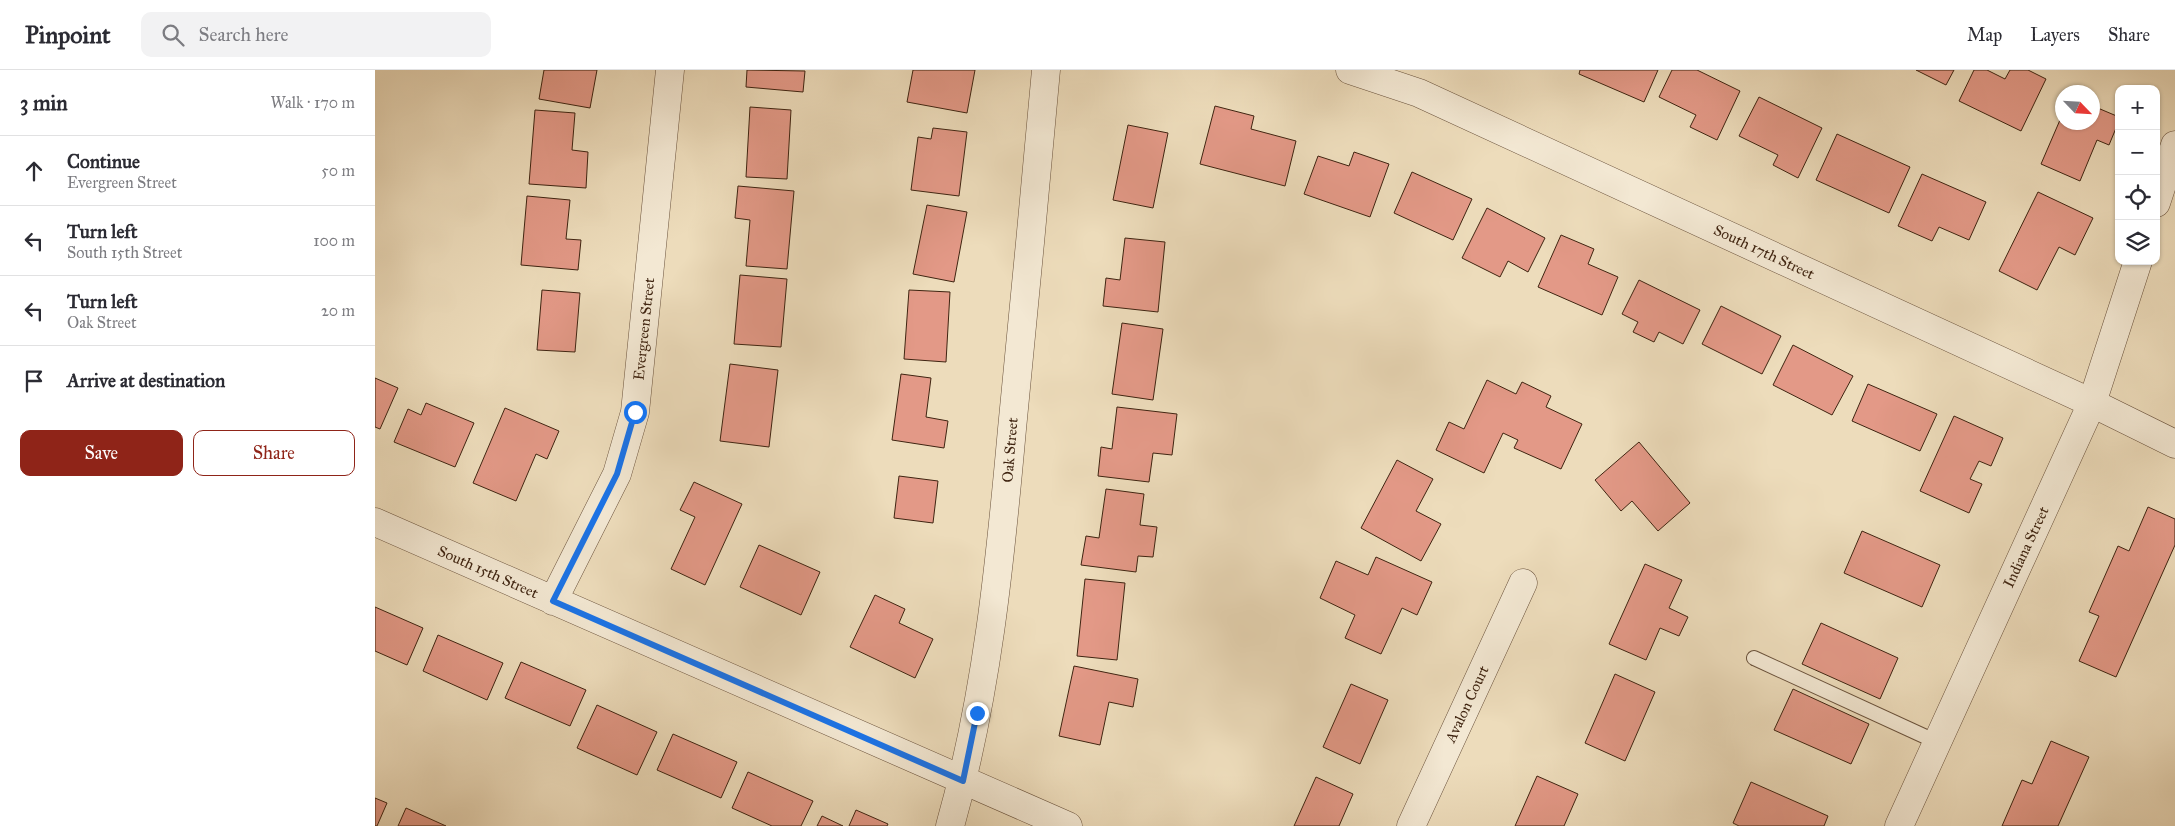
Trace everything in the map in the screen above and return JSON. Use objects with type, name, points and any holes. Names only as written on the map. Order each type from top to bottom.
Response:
[{"type":"street","name":"Evergreen Street","points":[[553,601],[617,474],[635,412],[670,70]]},
{"type":"street","name":"Oak Street","points":[[950,826],[963,781],[991,636],[1001,555],[1046,70]]},
{"type":"street","name":"South 17th Street","points":[[1350,70],[1419,93],[2092,403],[2175,444]]},
{"type":"street","points":[[2160,191],[2175,145]]},
{"type":"street","name":"Indiana Street","points":[[1899,826],[2092,403],[2136,265]]},
{"type":"street","name":"South 15th Street","points":[[375,522],[1068,826]]},
{"type":"street","name":"Avalon Court","points":[[1411,826],[1523,583]]},
{"type":"lane","points":[[1754,658],[1937,742]]},
{"type":"building","points":[[544,70],[597,70],[590,108],[539,99]]},
{"type":"building","points":[[747,70],[805,71],[803,92],[746,87]]},
{"type":"building","points":[[913,70],[975,70],[967,113],[907,102]]},
{"type":"building","points":[[1580,70],[1658,70],[1644,102],[1579,74]]},
{"type":"building","points":[[1672,70],[1697,70],[1740,91],[1717,140],[1690,127],[1696,115],[1659,97]]},
{"type":"building","points":[[1916,70],[1954,70],[1946,85]]},
{"type":"building","points":[[1974,70],[1987,70],[2005,79],[2010,70],[2028,70],[2046,79],[2021,131],[1959,101]]},
{"type":"building","points":[[1759,97],[1822,128],[1798,178],[1773,165],[1778,155],[1739,136]]},
{"type":"building","points":[[1215,106],[1254,116],[1251,129],[1296,141],[1285,186],[1200,164]]},
{"type":"building","points":[[750,107],[791,110],[787,179],[746,177]]},
{"type":"building","points":[[2100,109],[2115,115],[2115,131],[2109,145],[2097,140],[2080,181],[2041,164],[2056,130],[2100,130]]},
{"type":"building","points":[[535,110],[575,113],[572,150],[588,152],[586,188],[529,184]]},
{"type":"building","points":[[1128,125],[1168,133],[1153,208],[1113,200]]},
{"type":"building","points":[[933,128],[967,132],[959,196],[911,190],[918,137],[931,139]]},
{"type":"building","points":[[1837,134],[1910,167],[1889,213],[1816,180]]},
{"type":"building","points":[[1354,152],[1389,164],[1370,217],[1304,194],[1318,156],[1349,166]]},
{"type":"building","points":[[1412,172],[1472,199],[1453,240],[1394,213]]},
{"type":"building","points":[[1922,174],[1986,202],[1969,240],[1939,227],[1932,241],[1898,226]]},
{"type":"building","points":[[738,186],[794,191],[787,269],[746,266],[750,220],[735,218]]},
{"type":"building","points":[[2038,192],[2093,218],[2075,255],[2059,247],[2037,290],[1999,271]]},
{"type":"building","points":[[527,196],[570,200],[566,239],[581,240],[578,270],[521,265]]},
{"type":"building","points":[[927,205],[967,212],[954,282],[913,274]]},
{"type":"building","points":[[1487,208],[1545,238],[1528,272],[1508,261],[1500,277],[1462,258]]},
{"type":"building","points":[[1561,235],[1594,249],[1588,264],[1618,277],[1602,315],[1538,287]]},
{"type":"building","points":[[1125,238],[1165,242],[1158,312],[1103,306],[1106,278],[1120,280]]},
{"type":"building","points":[[740,275],[787,279],[781,347],[734,344]]},
{"type":"building","points":[[1639,280],[1700,310],[1683,344],[1659,332],[1654,342],[1633,332],[1638,322],[1622,314]]},
{"type":"building","points":[[542,290],[580,293],[575,352],[537,350]]},
{"type":"building","points":[[909,290],[950,292],[946,362],[904,359]]},
{"type":"building","points":[[1721,306],[1781,336],[1762,374],[1702,344]]},
{"type":"building","points":[[1122,323],[1163,329],[1153,400],[1112,394]]},
{"type":"building","points":[[1793,345],[1853,376],[1832,415],[1773,385]]},
{"type":"building","points":[[730,364],[778,370],[769,447],[720,441]]},
{"type":"building","points":[[901,374],[931,378],[926,417],[948,421],[944,448],[892,440]]},
{"type":"building","points":[[375,378],[398,388],[380,429],[375,427]]},
{"type":"building","points":[[1487,380],[1516,394],[1522,382],[1551,396],[1546,407],[1582,424],[1561,469],[1514,448],[1518,440],[1503,433],[1484,473],[1436,450],[1449,422],[1464,429]]},
{"type":"building","points":[[1868,384],[1937,414],[1920,451],[1852,421]]},
{"type":"building","points":[[426,403],[474,423],[455,467],[394,442],[408,409],[421,415]]},
{"type":"building","points":[[1117,407],[1177,414],[1172,455],[1153,453],[1149,482],[1098,476],[1101,447],[1112,449]]},
{"type":"building","points":[[505,408],[559,431],[547,459],[536,454],[516,501],[473,483]]},
{"type":"building","points":[[1954,416],[2003,438],[1991,466],[1979,461],[1970,479],[1982,484],[1969,513],[1920,491]]},
{"type":"building","points":[[1639,442],[1690,503],[1658,531],[1632,501],[1621,511],[1595,480]]},
{"type":"building","points":[[1397,460],[1433,479],[1416,511],[1441,524],[1421,561],[1361,528]]},
{"type":"building","points":[[899,476],[938,481],[933,523],[894,518]]},
{"type":"building","points":[[694,482],[742,504],[705,585],[671,569],[695,517],[680,510]]},
{"type":"building","points":[[1106,489],[1144,494],[1140,525],[1157,527],[1153,557],[1138,556],[1136,572],[1081,565],[1086,536],[1099,538]]},
{"type":"building","points":[[2148,507],[2175,519],[2175,545],[2116,677],[2079,661],[2099,616],[2089,612],[2118,546],[2129,551]]},
{"type":"building","points":[[1862,531],[1940,565],[1922,607],[1844,573]]},
{"type":"building","points":[[759,545],[820,572],[801,615],[740,587]]},
{"type":"building","points":[[1376,557],[1432,582],[1417,615],[1402,608],[1381,654],[1345,638],[1355,615],[1320,598],[1336,561],[1368,575]]},
{"type":"building","points":[[1645,564],[1682,580],[1669,608],[1688,617],[1679,636],[1660,628],[1646,660],[1609,644]]},
{"type":"building","points":[[1085,579],[1125,583],[1117,660],[1077,656]]},
{"type":"building","points":[[875,595],[905,609],[899,623],[933,639],[915,678],[850,647]]},
{"type":"building","points":[[375,607],[423,628],[407,665],[375,651]]},
{"type":"building","points":[[1821,623],[1898,658],[1880,699],[1802,664]]},
{"type":"building","points":[[438,635],[503,663],[487,700],[423,671]]},
{"type":"building","points":[[521,662],[586,690],[570,726],[505,698]]},
{"type":"building","points":[[1074,666],[1138,679],[1133,707],[1109,702],[1100,745],[1059,736]]},
{"type":"building","points":[[1615,674],[1655,692],[1625,761],[1585,743]]},
{"type":"building","points":[[1351,684],[1388,700],[1360,764],[1323,747]]},
{"type":"building","points":[[1793,689],[1869,724],[1851,764],[1774,730]]},
{"type":"building","points":[[597,705],[657,732],[637,775],[577,748]]},
{"type":"building","points":[[673,734],[737,762],[721,798],[657,770]]},
{"type":"building","points":[[2051,741],[2089,757],[2058,826],[2002,826],[2022,780],[2032,784]]},
{"type":"building","points":[[748,772],[813,801],[801,826],[772,826],[732,808]]},
{"type":"building","points":[[1537,776],[1578,794],[1564,826],[1515,826]]},
{"type":"building","points":[[1316,777],[1353,794],[1339,826],[1294,826]]},
{"type":"building","points":[[1751,782],[1828,816],[1824,826],[1739,826],[1733,823]]},
{"type":"building","points":[[375,798],[387,803],[377,826],[375,826]]},
{"type":"building","points":[[406,808],[446,826],[398,826]]},
{"type":"building","points":[[856,810],[888,824],[887,826],[849,826]]},
{"type":"building","points":[[822,816],[843,826],[817,826]]},
{"type":"route","points":[[635,412],[617,474],[553,601],[963,781],[977,713]]}]
